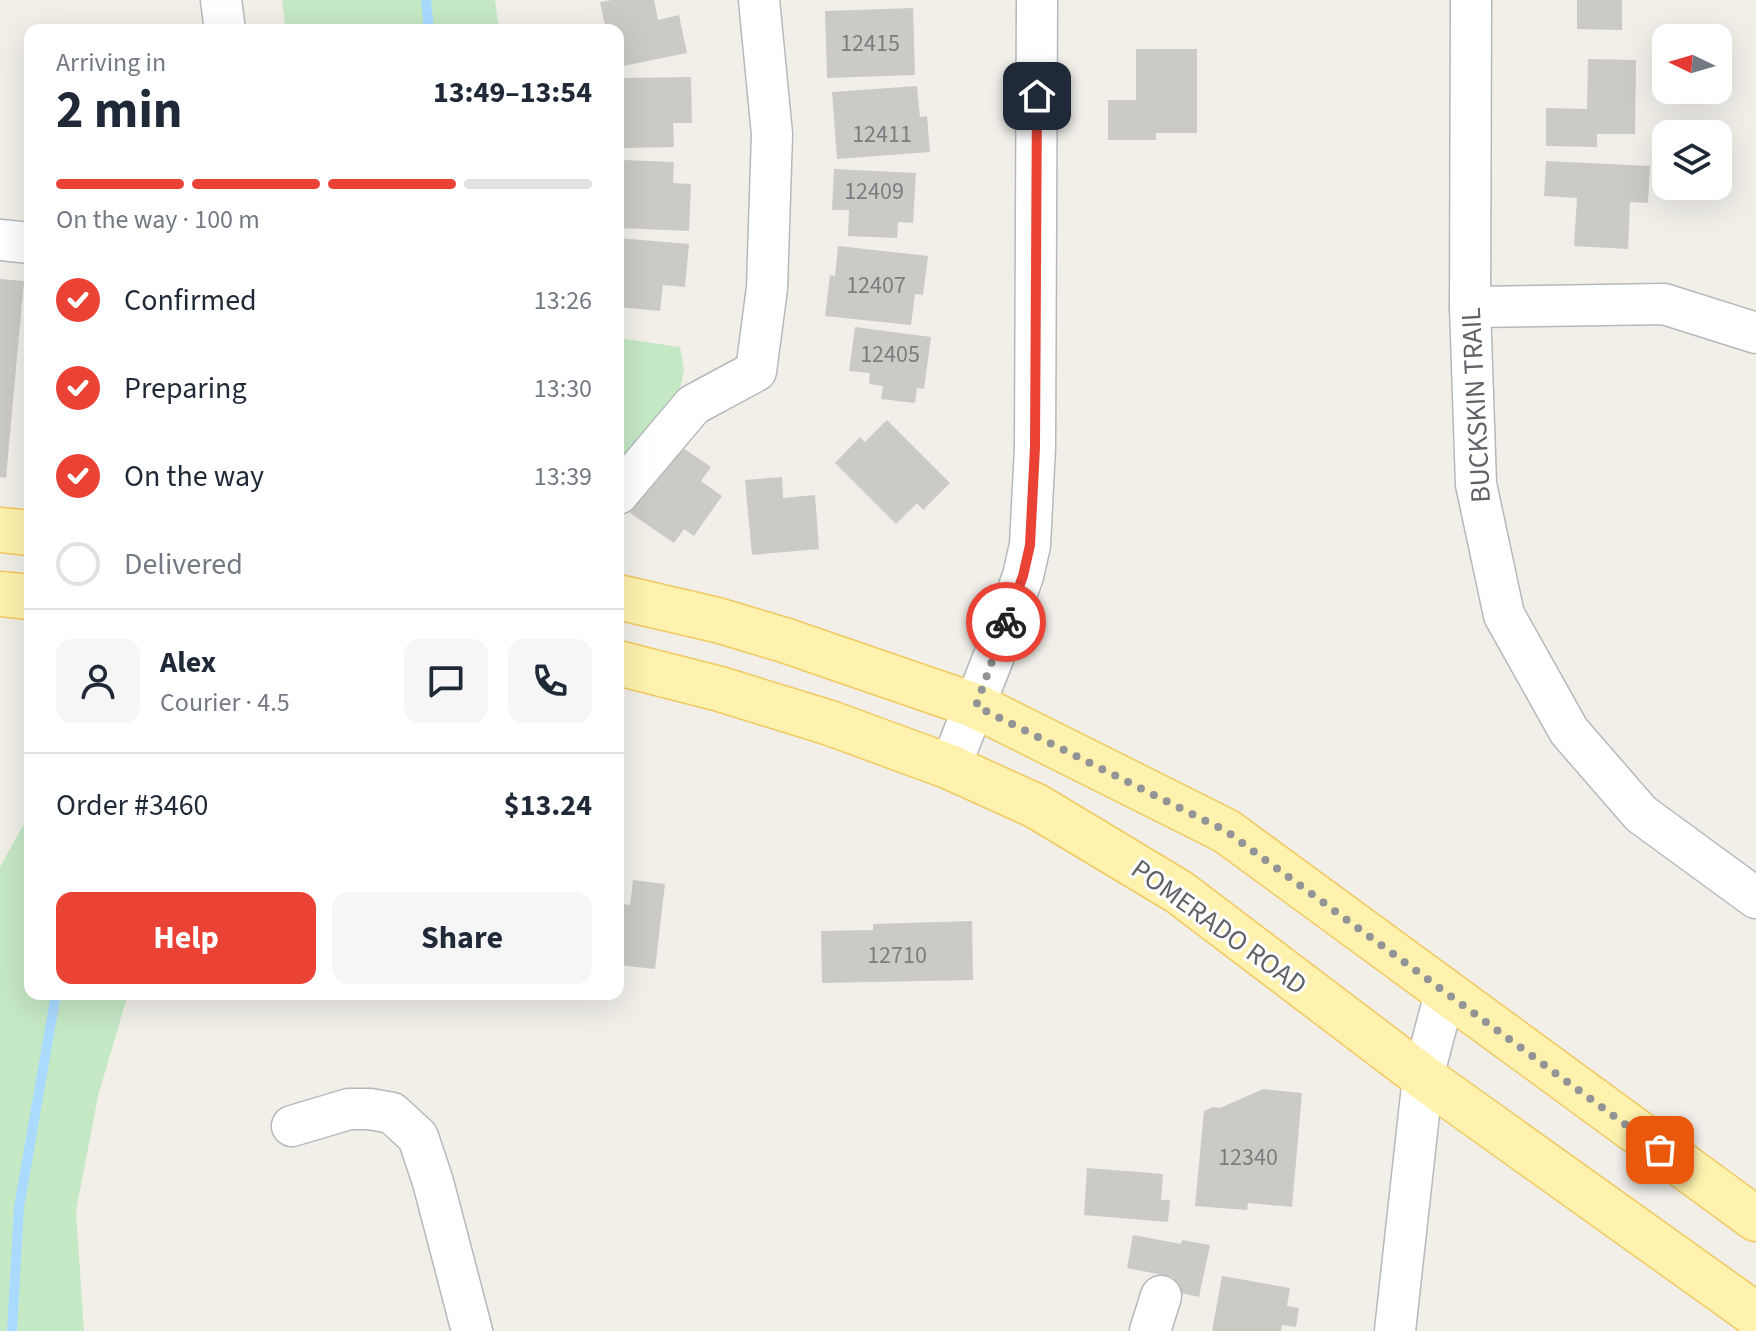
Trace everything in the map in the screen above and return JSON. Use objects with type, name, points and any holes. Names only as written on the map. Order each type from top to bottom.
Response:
[{"type":"main road","points":[[0,594],[24,596]]},
{"type":"main road","points":[[624,598],[717,620],[784,640],[976,706],[1226,831],[1756,1219]]},
{"type":"main road","name":"POMERADO ROAD","points":[[624,665],[770,704],[950,767],[1036,806],[1179,892],[1423,1077],[1756,1315]]},
{"type":"street","points":[[221,0],[224,24]]},
{"type":"street","points":[[624,487],[693,405],[756,371],[767,288],[772,134],[759,0]]},
{"type":"street","points":[[950,767],[976,706],[1023,576],[1030,545],[1035,447],[1037,0]]},
{"type":"street","name":"BUCKSKIN TRAIL","points":[[1471,0],[1470,307],[1476,484],[1504,615],[1569,731],[1641,814],[1756,898]]},
{"type":"street","points":[[0,240],[24,242]]},
{"type":"street","points":[[1470,307],[1664,304],[1756,333]]},
{"type":"street","points":[[1395,1331],[1423,1077],[1445,993]]},
{"type":"street","points":[[292,1126],[349,1109],[370,1109],[392,1113],[418,1137],[472,1331]]},
{"type":"green space","points":[[282,0],[495,0],[498,24],[285,24]]},
{"type":"green space","points":[[624,339],[680,347],[684,370],[679,394],[624,458]]},
{"type":"green space","points":[[24,824],[24,1000],[126,1000],[98,1096],[76,1211],[84,1331],[0,1331],[0,867]]},
{"type":"building","points":[[654,0],[658,20],[679,15],[687,53],[624,66],[624,24],[605,24],[600,2]]},
{"type":"building","points":[[1577,0],[1622,0],[1622,30],[1577,29]]},
{"type":"building","points":[[913,8],[915,75],[827,78],[825,11]]},
{"type":"building","points":[[1136,49],[1197,49],[1197,133],[1156,133],[1156,140],[1108,140],[1108,100],[1136,100]]},
{"type":"building","points":[[1588,59],[1636,60],[1635,134],[1597,134],[1597,147],[1546,146],[1546,108],[1587,109]]},
{"type":"building","points":[[691,77],[692,123],[673,123],[674,147],[624,148],[624,78]]},
{"type":"building","points":[[917,86],[920,117],[927,116],[930,152],[837,159],[832,92]]},
{"type":"building","points":[[624,160],[674,162],[673,183],[691,184],[689,231],[624,228]]},
{"type":"building","points":[[1546,161],[1650,166],[1648,203],[1630,202],[1628,249],[1574,246],[1577,198],[1544,196]]},
{"type":"building","points":[[834,169],[916,173],[913,223],[898,222],[897,238],[848,236],[849,210],[832,210]]},
{"type":"building","points":[[624,239],[689,244],[685,287],[663,285],[660,311],[624,308]]},
{"type":"building","points":[[838,246],[928,256],[923,295],[915,294],[911,325],[825,316],[830,275],[835,276]]},
{"type":"building","points":[[0,279],[24,281],[6,478],[0,477]]},
{"type":"building","points":[[855,327],[931,337],[924,389],[917,388],[915,403],[881,399],[883,386],[869,384],[870,373],[849,371]]},
{"type":"building","points":[[887,420],[950,483],[923,510],[917,503],[896,524],[835,463],[860,437],[865,442]]},
{"type":"building","points":[[677,444],[711,467],[701,481],[722,496],[694,536],[684,529],[674,543],[630,513]]},
{"type":"building","points":[[782,477],[783,498],[815,495],[819,549],[752,555],[745,480]]},
{"type":"building","points":[[633,880],[665,884],[655,969],[624,966],[624,904],[630,905]]},
{"type":"building","points":[[972,921],[973,980],[822,983],[821,931],[873,930],[873,924]]},
{"type":"building","points":[[1263,1089],[1302,1093],[1292,1207],[1248,1203],[1247,1210],[1195,1206],[1204,1111],[1220,1108]]},
{"type":"building","points":[[1087,1168],[1163,1174],[1161,1200],[1170,1200],[1168,1222],[1084,1215]]},
{"type":"building","points":[[1133,1235],[1181,1244],[1182,1240],[1210,1245],[1199,1297],[1171,1291],[1173,1277],[1127,1268]]},
{"type":"building","points":[[1222,1276],[1290,1288],[1287,1306],[1299,1308],[1296,1327],[1282,1325],[1281,1331],[1212,1331]]},
{"type":"waterway","points":[[426,0],[428,24]]},
{"type":"waterway","points":[[12,1331],[19,1207],[55,1000]]},
{"type":"way so far","points":[[1006,622],[976,706],[1226,831],[1660,1150]]},
{"type":"route","points":[[1006,622],[1023,576],[1030,545],[1035,447],[1037,96]]}]
